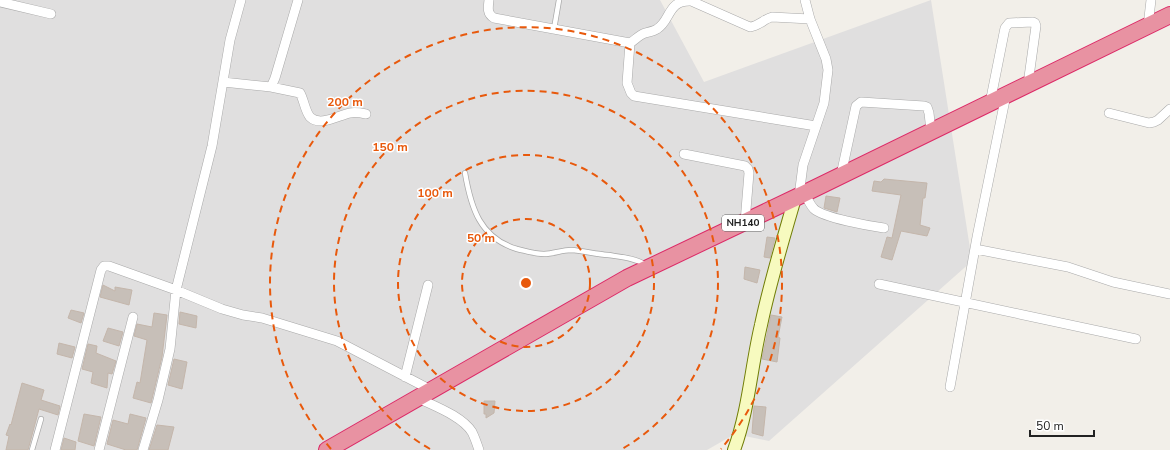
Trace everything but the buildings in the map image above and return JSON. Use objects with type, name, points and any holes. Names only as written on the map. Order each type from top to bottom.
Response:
[{"type":"highway","name":"NH140","points":[[327,450],[627,278],[1170,15]]},
{"type":"main road","points":[[734,450],[745,412],[764,313],[799,196]]},
{"type":"street","points":[[143,450],[158,400],[170,349],[176,290],[212,146],[232,32],[241,0]]},
{"type":"street","points":[[271,87],[298,0]]},
{"type":"street","points":[[489,0],[488,10],[490,16],[494,18],[630,43],[641,35],[657,30],[661,27],[674,5],[686,0],[750,27],[756,26],[767,18],[772,17],[810,19]]},
{"type":"street","points":[[805,0],[810,19],[826,59],[828,70],[824,103],[803,165],[799,196],[820,213],[844,220],[884,228]]},
{"type":"street","points":[[1148,26],[1151,0]]},
{"type":"street","points":[[0,2],[51,14]]},
{"type":"street","points":[[990,103],[1005,28],[1009,23],[1033,22],[1036,26],[1028,84]]},
{"type":"street","points":[[630,43],[627,82],[628,89],[634,96],[816,126]]},
{"type":"street","points":[[223,82],[271,87],[300,93],[309,115],[318,120],[332,119],[352,112],[366,114]]},
{"type":"street","points":[[950,387],[975,249],[1006,95]]},
{"type":"street","points":[[841,175],[856,106],[861,102],[924,106],[928,109],[931,131]]},
{"type":"street","points":[[1109,113],[1149,123],[1154,122],[1170,109]]},
{"type":"street","points":[[684,154],[745,166],[748,169],[749,174],[745,222]]},
{"type":"street","points":[[975,249],[1068,267],[1113,282],[1170,294]]},
{"type":"street","points":[[55,450],[101,270],[104,266],[109,266],[176,290],[226,310],[262,318],[328,337],[345,344],[406,376],[447,413],[468,426],[479,450]]},
{"type":"street","points":[[878,284],[1136,339]]},
{"type":"street","points":[[406,376],[428,285]]},
{"type":"street","points":[[99,450],[133,317]]},
{"type":"lane","points":[[554,29],[558,0]]},
{"type":"lane","points":[[465,173],[474,211],[482,225],[500,242],[512,248],[527,252],[544,254],[571,250],[629,258],[649,267]]},
{"type":"lane","points":[[32,450],[41,419]]},
{"type":"shaded area","points":[[0,0],[660,0],[704,82],[931,0],[972,261],[769,441],[735,434],[707,450],[0,450]]}]
